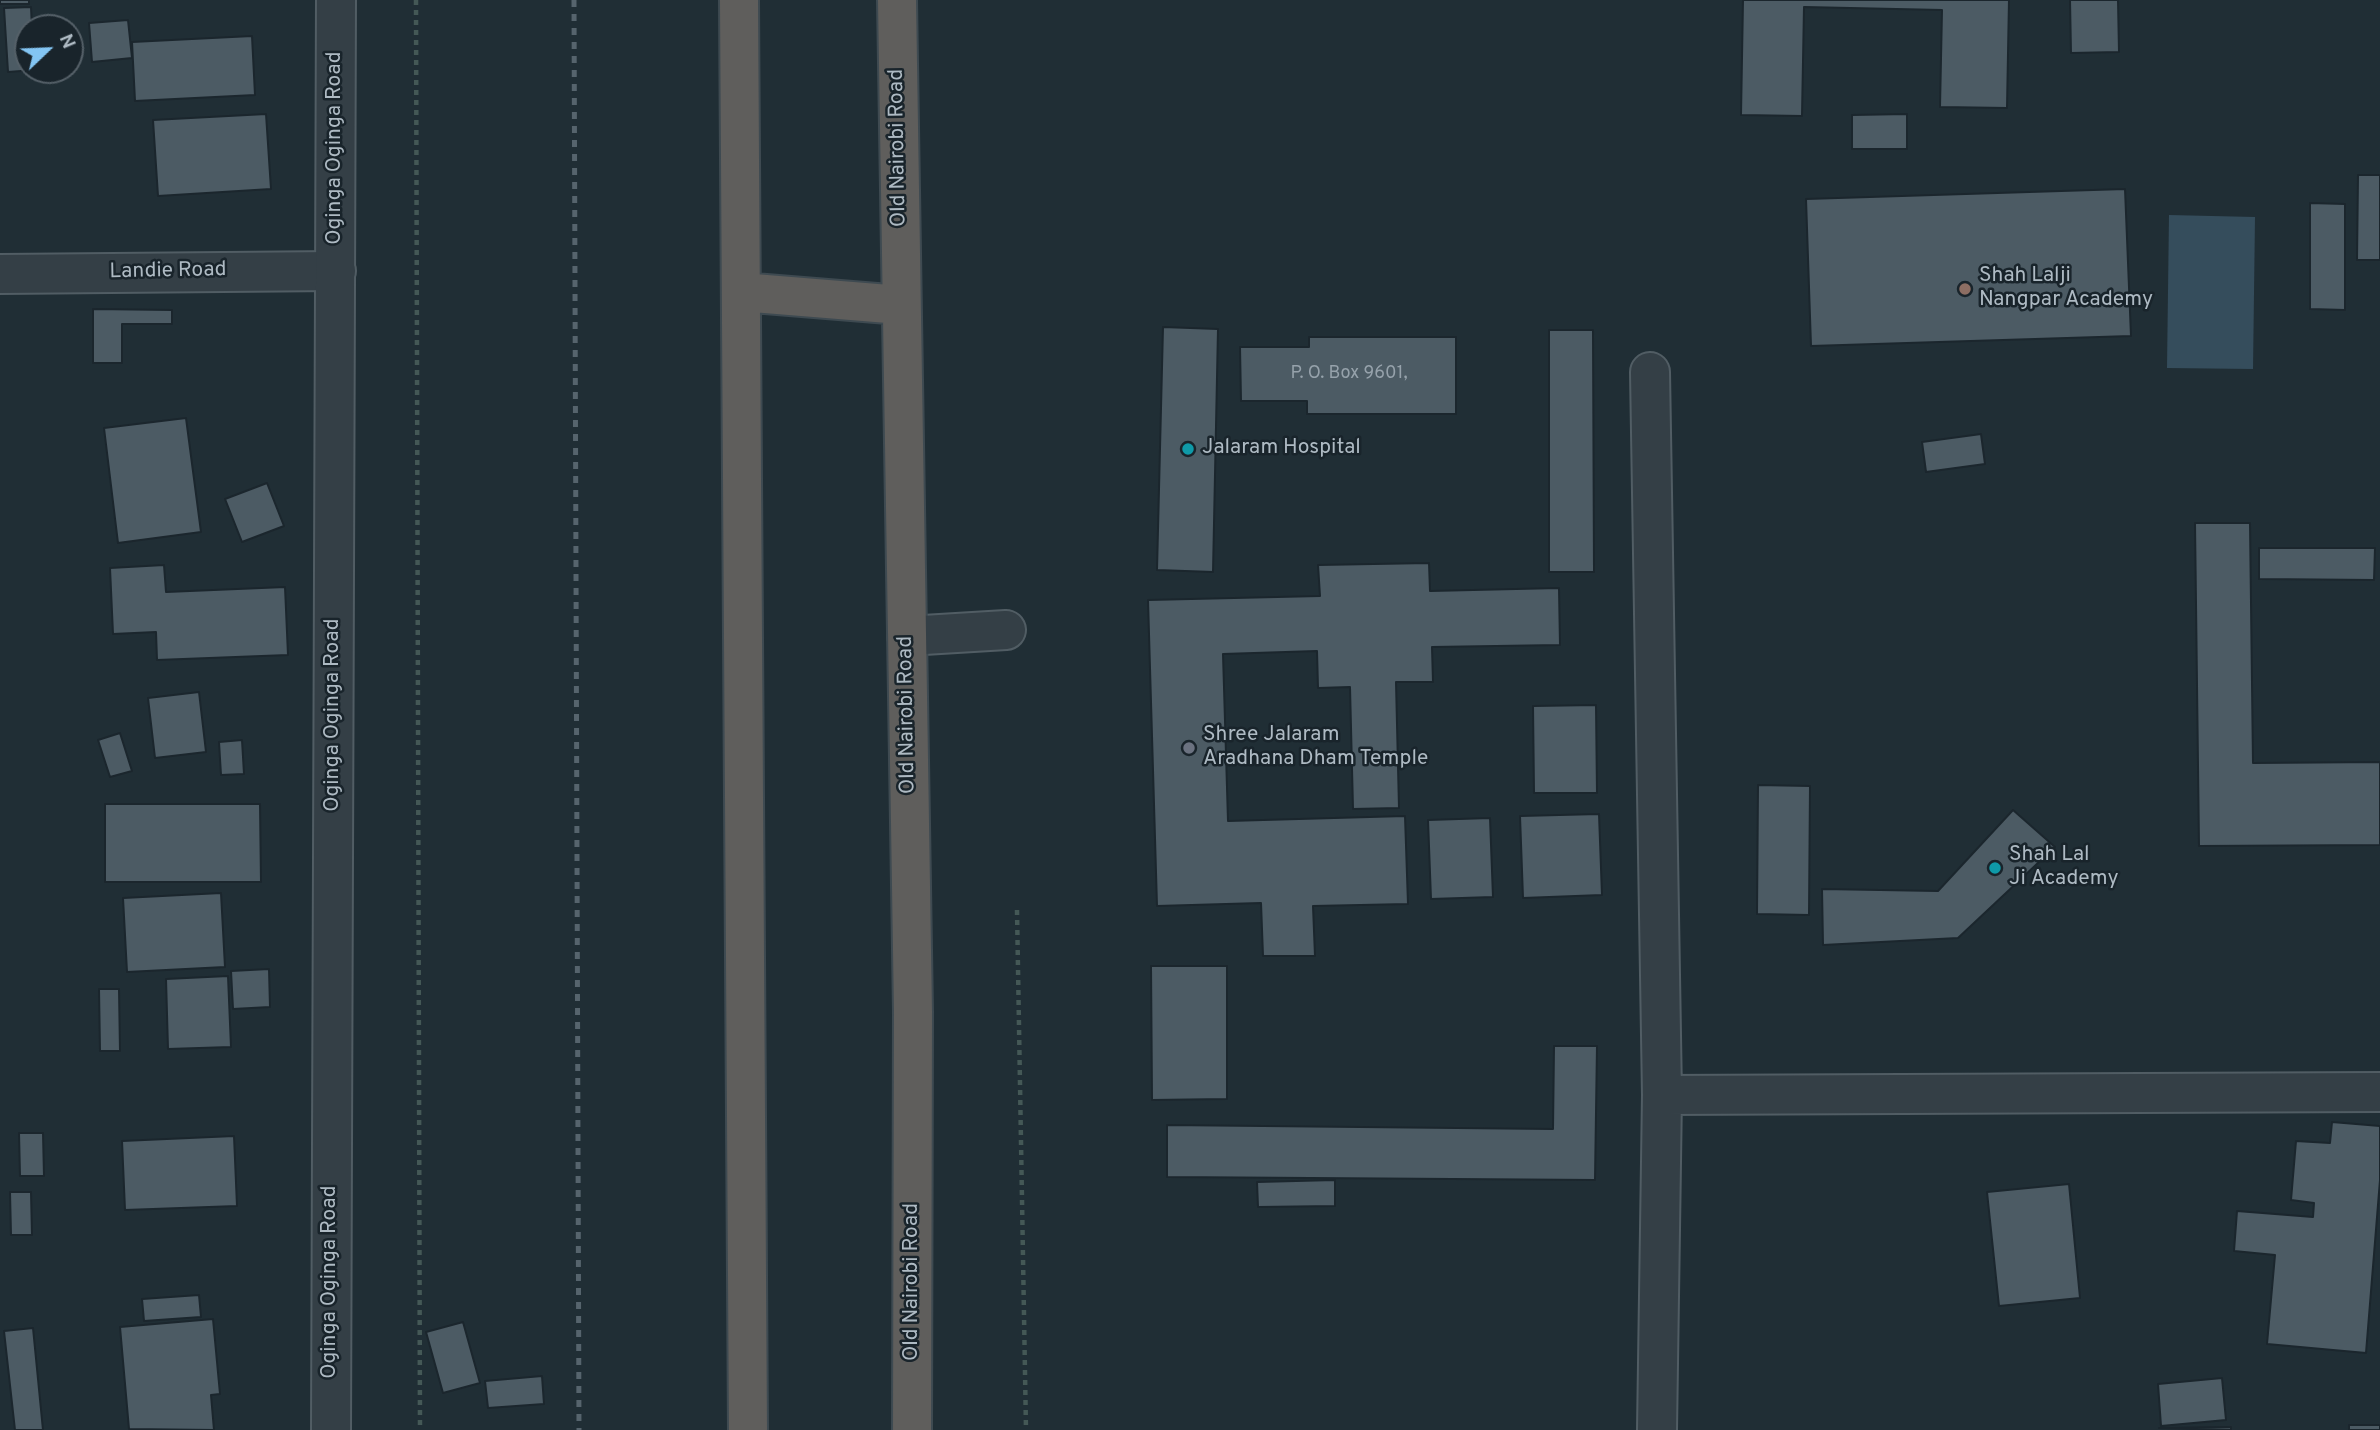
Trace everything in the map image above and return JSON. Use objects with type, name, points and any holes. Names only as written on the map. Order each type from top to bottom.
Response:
[{"type":"highway","points":[[739,0],[748,1430]]},
{"type":"highway","name":"Old Nairobi Road","points":[[897,0],[913,1012],[912,1430]]},
{"type":"highway","points":[[741,292],[901,305]]},
{"type":"street","name":"Oginga Oginga Road","points":[[331,1430],[336,0]]},
{"type":"street","name":"Landie Road","points":[[0,274],[336,271]]},
{"type":"street","points":[[1650,372],[1662,1095],[1657,1430]]},
{"type":"street","points":[[906,636],[1006,630]]},
{"type":"street","points":[[1662,1095],[2380,1092]]},
{"type":"path","points":[[416,0],[420,1430]]},
{"type":"path","points":[[1017,910],[1027,1430]]},
{"type":"water","points":[[2169,215],[2255,217],[2253,369],[2167,368]]},
{"type":"building","points":[[0,0],[29,0],[29,4],[0,4]]},
{"type":"building","points":[[1743,0],[2009,0],[2007,108],[1940,107],[1942,10],[1804,7],[1802,116],[1741,115]]},
{"type":"building","points":[[2070,0],[2118,0],[2119,52],[2071,53]]},
{"type":"building","points":[[31,7],[31,14],[14,14],[14,72],[8,72],[4,8]]},
{"type":"building","points":[[128,20],[132,58],[92,62],[89,23]]},
{"type":"building","points":[[252,36],[255,95],[135,101],[132,42]]},
{"type":"building","points":[[266,114],[271,189],[158,196],[153,120]]},
{"type":"building","points":[[1907,114],[1907,149],[1852,149],[1852,115]]},
{"type":"building","points":[[2358,175],[2380,175],[2380,260],[2357,260]]},
{"type":"building","name":"Shah Lalji Nangpar Academy","points":[[2125,189],[2131,336],[1811,346],[1806,199]]},
{"type":"building","points":[[2310,203],[2345,204],[2345,310],[2310,309]]},
{"type":"building","points":[[93,309],[172,310],[172,324],[122,324],[122,363],[93,363]]},
{"type":"building","name":"Jalaram Hospital","points":[[1163,327],[1218,329],[1213,572],[1157,570]]},
{"type":"building","points":[[1549,330],[1593,330],[1594,572],[1549,572]]},
{"type":"building","points":[[1309,337],[1456,337],[1456,414],[1307,414],[1307,401],[1241,401],[1240,347],[1309,347]]},
{"type":"building","points":[[186,418],[201,532],[118,543],[104,428]]},
{"type":"building","points":[[1981,434],[1985,464],[1926,472],[1922,442]]},
{"type":"building","points":[[267,483],[284,526],[242,542],[225,499]]},
{"type":"building","points":[[2195,523],[2250,523],[2253,763],[2380,762],[2380,845],[2199,846]]},
{"type":"building","points":[[2259,548],[2375,548],[2374,580],[2259,579]]},
{"type":"building","name":"Shree Jalaram Aradhana Dham Temple","points":[[1429,563],[1430,591],[1559,588],[1560,645],[1432,647],[1433,682],[1396,682],[1399,808],[1353,809],[1350,687],[1318,688],[1317,651],[1223,654],[1228,821],[1405,816],[1408,904],[1313,906],[1315,956],[1263,956],[1261,903],[1157,906],[1148,600],[1320,596],[1318,565]]},
{"type":"building","points":[[164,565],[166,592],[285,587],[288,655],[157,660],[156,632],[113,634],[110,568]]},
{"type":"building","points":[[199,692],[206,752],[155,758],[148,698]]},
{"type":"building","points":[[1596,705],[1597,793],[1534,793],[1533,706]]},
{"type":"building","points":[[120,733],[132,771],[110,777],[98,740]]},
{"type":"building","points":[[242,740],[244,774],[221,775],[219,742]]},
{"type":"building","points":[[1758,785],[1810,786],[1809,915],[1757,914]]},
{"type":"building","points":[[105,804],[260,804],[261,882],[105,882]]},
{"type":"building","name":"Shah Lal Ji Academy","points":[[2013,810],[2055,847],[1958,938],[1823,945],[1822,889],[1938,891]]},
{"type":"building","points":[[1599,814],[1602,895],[1523,898],[1520,816]]},
{"type":"building","points":[[1490,818],[1493,897],[1431,899],[1428,820]]},
{"type":"building","points":[[221,893],[225,967],[127,972],[123,898]]},
{"type":"building","points":[[1151,966],[1227,966],[1227,1099],[1152,1100]]},
{"type":"building","points":[[269,969],[270,1007],[233,1009],[231,971]]},
{"type":"building","points":[[228,976],[231,1047],[168,1049],[166,979]]},
{"type":"building","points":[[99,989],[119,989],[120,1051],[100,1051]]},
{"type":"building","points":[[1554,1046],[1597,1046],[1595,1180],[1167,1177],[1167,1125],[1553,1129]]},
{"type":"building","points":[[2332,1122],[2380,1126],[2380,1180],[2366,1353],[2267,1344],[2275,1255],[2234,1251],[2237,1211],[2313,1217],[2314,1203],[2291,1200],[2296,1141],[2330,1143]]},
{"type":"building","points":[[19,1133],[43,1133],[44,1176],[20,1176]]},
{"type":"building","points":[[234,1136],[237,1206],[125,1210],[122,1141]]},
{"type":"building","points":[[1335,1180],[1335,1206],[1258,1207],[1257,1182]]},
{"type":"building","points":[[2069,1184],[2080,1298],[1999,1306],[1987,1192]]},
{"type":"building","points":[[10,1192],[31,1192],[32,1235],[11,1235]]},
{"type":"building","points":[[199,1295],[201,1317],[144,1321],[142,1299]]},
{"type":"building","points":[[213,1319],[220,1394],[211,1395],[214,1430],[129,1429],[120,1327]]},
{"type":"building","points":[[463,1322],[480,1383],[443,1393],[426,1332]]},
{"type":"building","points":[[33,1328],[43,1430],[15,1430],[4,1331]]},
{"type":"building","points":[[542,1376],[544,1404],[488,1408],[485,1381]]},
{"type":"building","points":[[2222,1378],[2226,1420],[2161,1426],[2158,1384]]},
{"type":"building","points":[[2349,1425],[2380,1425],[2380,1430],[2349,1430]]},
{"type":"building","points":[[2231,1427],[2231,1430],[2159,1428]]},
{"type":"railway","points":[[574,0],[579,1430]]},
{"type":"place","name":"Shah Lalji Nangpar Academy","points":[[1965,289]]},
{"type":"place","name":"Jalaram Hospital","points":[[1188,449]]},
{"type":"place","name":"Shree Jalaram Aradhana Dham Temple","points":[[1189,748]]},
{"type":"place","name":"Shah Lal Ji Academy","points":[[1995,868]]}]
